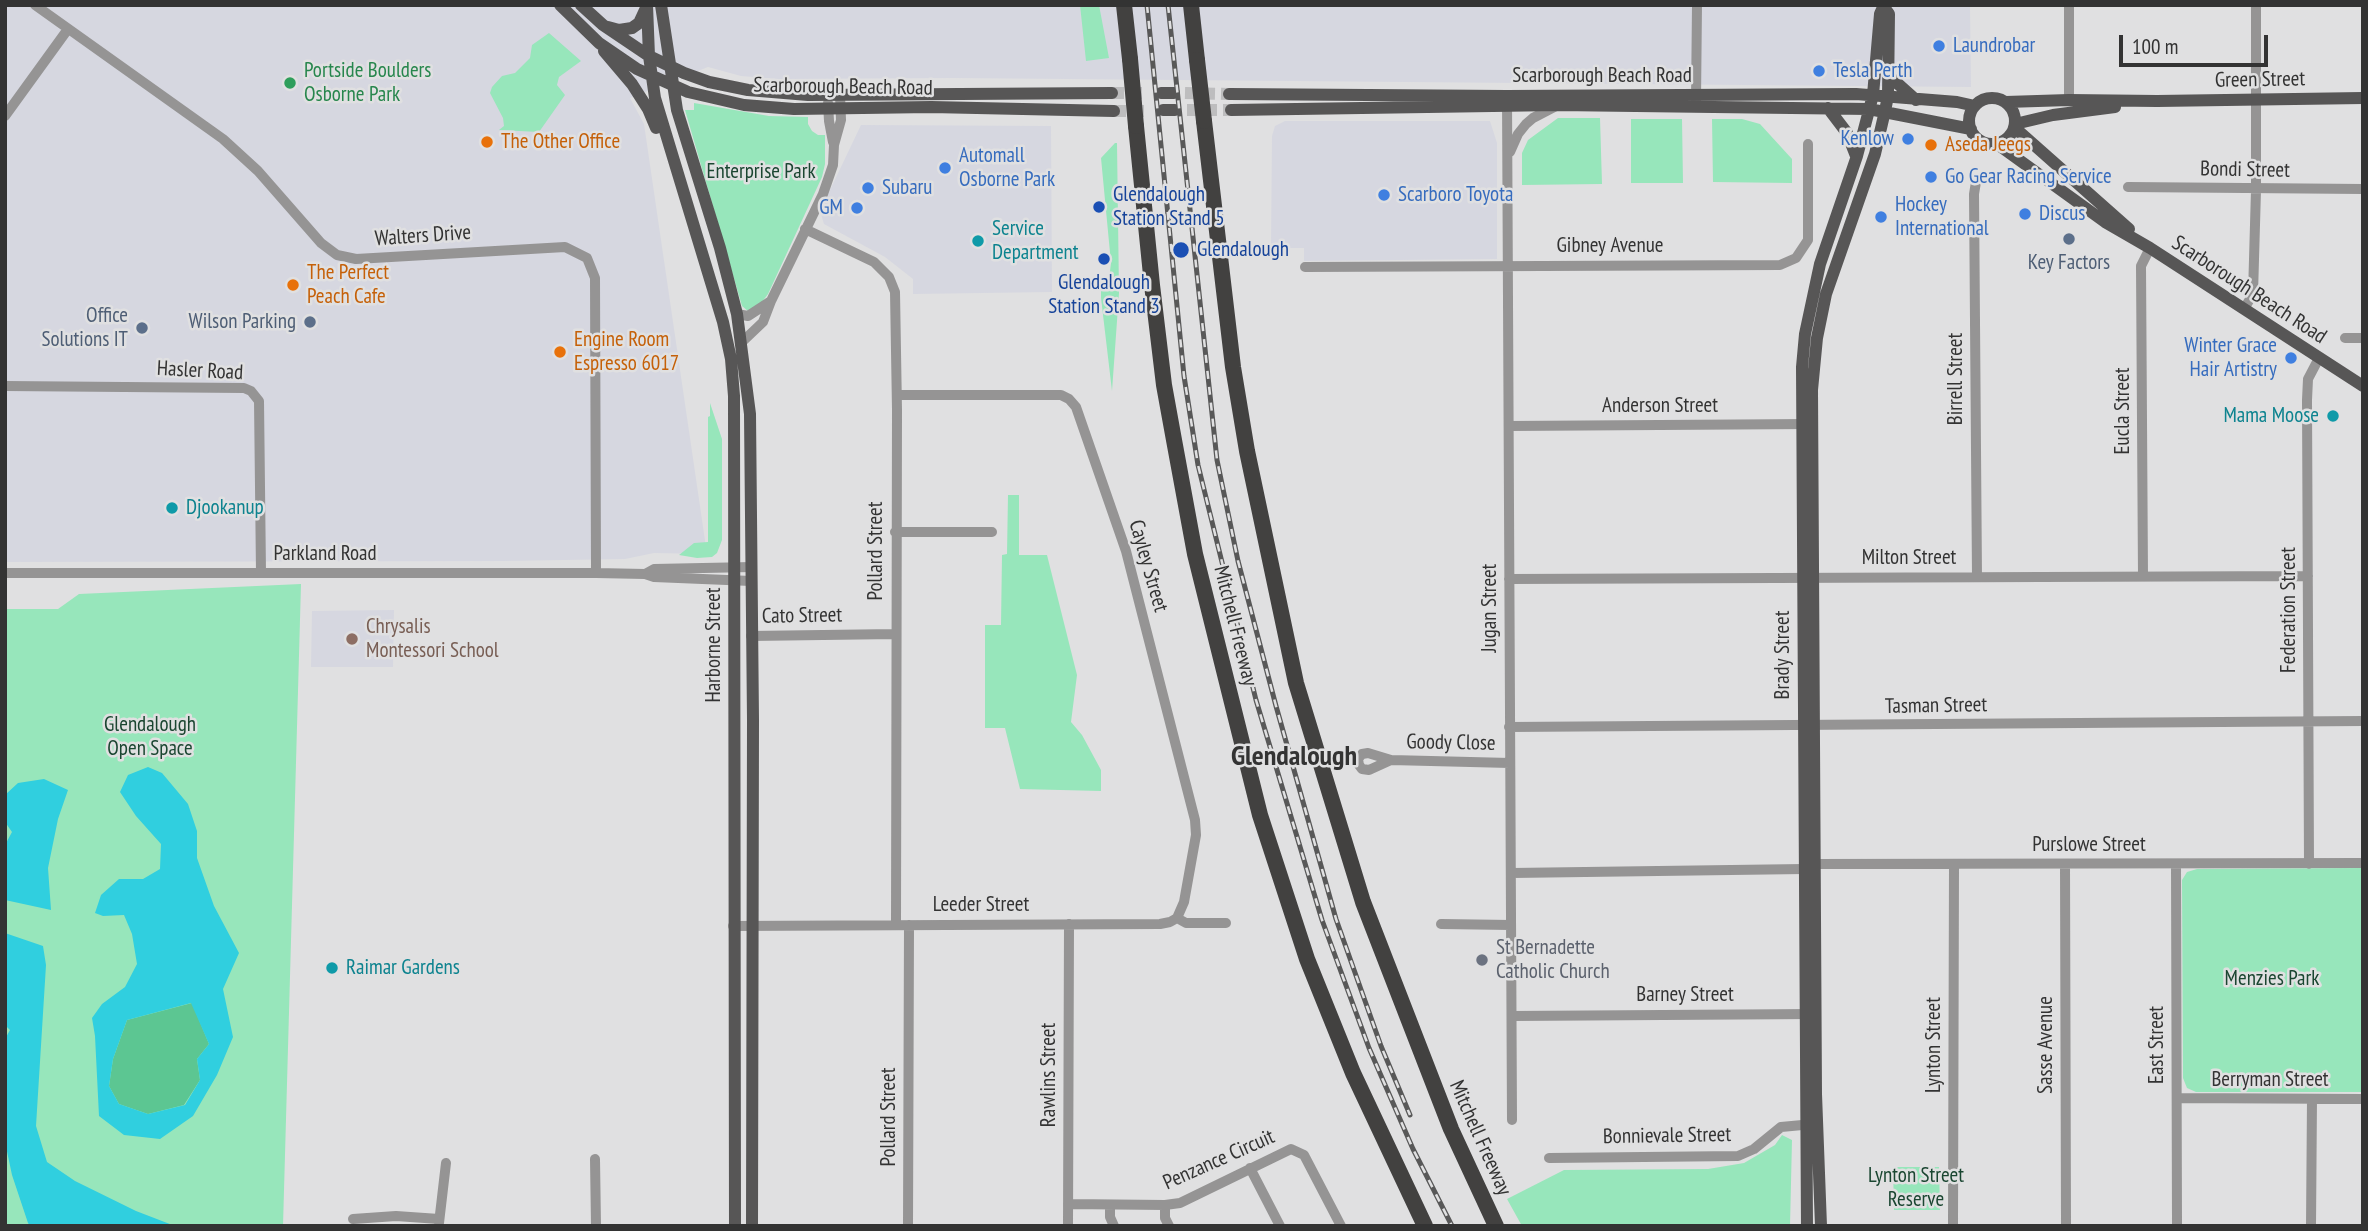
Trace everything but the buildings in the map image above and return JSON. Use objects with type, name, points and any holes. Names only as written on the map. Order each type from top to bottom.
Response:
[{"type":"highway","name":"Mitchell Freeway","points":[[1124,5],[1164,384],[1195,554],[1260,816],[1295,925],[1338,1035],[1425,1226]]},
{"type":"highway","name":"Mitchell Freeway","points":[[1191,5],[1227,318],[1243,427],[1296,683],[1363,902],[1451,1129],[1496,1226]]},
{"type":"main road","name":"Scarborough Beach Road","points":[[560,5],[599,43],[652,76],[693,94],[744,105],[794,109],[834,101],[1112,93]]},
{"type":"main road","name":"Scarborough Beach Road","points":[[581,5],[603,25],[649,56],[709,82],[748,90],[834,101],[931,107],[1114,111]]},
{"type":"main road","name":"Harborne Street","points":[[661,5],[672,86],[681,125],[720,248],[737,313],[750,414],[753,720],[752,1226]]},
{"type":"main road","points":[[603,25],[619,30],[632,28],[639,23],[647,6]]},
{"type":"main road","name":"Harborne Street","points":[[647,6],[652,76],[667,141],[723,322],[731,359],[734,396],[735,1226]]},
{"type":"main road","name":"Brady Street","points":[[1807,424],[1823,308],[1837,258],[1875,154],[1888,96],[1889,14],[1884,6]]},
{"type":"main road","name":"Brady Street","points":[[1821,1226],[1813,1124],[1807,424],[1802,368],[1811,297],[1857,156],[1873,94],[1880,14],[1884,6]]},
{"type":"main road","points":[[599,43],[613,64],[632,84],[648,109],[657,131],[667,141]]},
{"type":"main road","points":[[1888,75],[1916,100]]},
{"type":"main road","name":"Scarborough Beach Road","points":[[1228,94],[1507,101],[1696,101],[1869,108],[1971,129]]},
{"type":"main road","name":"Scarborough Beach Road","points":[[1231,110],[1507,101],[1558,105],[1873,94],[1975,106]]},
{"type":"main road","points":[[1990,98],[2006,102],[2013,112],[2015,126],[2008,138],[1997,144],[1981,141],[1971,129],[1970,117],[1975,106],[1990,98]]},
{"type":"main road","name":"Green Street","points":[[2006,102],[2363,98]]},
{"type":"main road","name":"Green Street","points":[[2015,126],[2053,115],[2157,101]]},
{"type":"main road","points":[[1828,108],[1847,133],[1857,156]]},
{"type":"main road","name":"Scarborough Beach Road","points":[[2015,126],[2150,248]]},
{"type":"main road","name":"Scarborough Beach Road","points":[[1997,144],[2105,222],[2150,248],[2363,386]]},
{"type":"main road","points":[[733,720],[753,720]]},
{"type":"main road","points":[[733,1038],[753,1038]]},
{"type":"main road","name":"Brady Street","points":[[1807,1226],[1813,1124]]},
{"type":"street","name":"Walters Drive","points":[[35,5],[223,139],[258,170],[321,243],[337,255],[356,259],[565,247],[587,258],[596,278],[596,573]]},
{"type":"street","points":[[1696,101],[1697,5]]},
{"type":"street","points":[[2069,5],[2069,100]]},
{"type":"street","points":[[2244,309],[2253,294],[2256,5]]},
{"type":"street","points":[[5,116],[68,29]]},
{"type":"street","points":[[742,342],[763,322],[828,179],[841,120],[834,101]]},
{"type":"street","name":"Jugan Street","points":[[1507,101],[1513,1120]]},
{"type":"street","points":[[1507,158],[1518,134],[1526,124],[1558,105]]},
{"type":"street","name":"Gibney Avenue","points":[[1305,267],[1780,265],[1796,258],[1808,240],[1808,144]]},
{"type":"street","name":"Birrell Street","points":[[1976,182],[1977,577]]},
{"type":"street","name":"Bondi Street","points":[[2128,187],[2363,189]]},
{"type":"street","name":"Pollard Street","points":[[805,229],[874,262],[890,277],[896,302],[896,925]]},
{"type":"street","name":"Eucla Street","points":[[2143,576],[2141,266],[2150,248]]},
{"type":"street","points":[[737,313],[748,316],[771,301]]},
{"type":"street","points":[[2345,338],[2363,338]]},
{"type":"street","name":"Federation Street","points":[[2309,864],[2308,379],[2319,358]]},
{"type":"street","name":"Hasler Road","points":[[5,386],[244,388],[251,391],[259,401],[261,573]]},
{"type":"street","name":"Cayley Street","points":[[897,395],[1061,395],[1076,407],[1126,551],[1195,820],[1196,835],[1184,902],[1177,918]]},
{"type":"street","name":"Anderson Street","points":[[1509,426],[1807,424]]},
{"type":"street","points":[[895,532],[992,532]]},
{"type":"street","name":"Parkland Road","points":[[5,573],[596,573],[645,574],[654,577],[733,574],[752,567]]},
{"type":"street","name":"Parkland Road","points":[[733,574],[751,581]]},
{"type":"street","name":"Milton Street","points":[[1509,579],[2308,576]]},
{"type":"street","name":"Cato Street","points":[[751,636],[895,634]]},
{"type":"street","name":"Tasman Street","points":[[1510,727],[2363,721]]},
{"type":"street","name":"Goody Close","points":[[1391,760],[1510,763]]},
{"type":"street","name":"Purslowe Street","points":[[1512,873],[1954,864],[2363,863]]},
{"type":"street","name":"Lynton Street","points":[[1953,1226],[1954,864]]},
{"type":"street","name":"Sasse Avenue","points":[[2066,864],[2066,1226]]},
{"type":"street","name":"East Street","points":[[2176,864],[2177,1226]]},
{"type":"street","name":"Leeder Street","points":[[733,926],[1160,924],[1177,918],[1185,923],[1226,923]]},
{"type":"street","name":"Rawlins Street","points":[[1068,1226],[1069,924]]},
{"type":"street","points":[[1441,924],[1511,925]]},
{"type":"street","name":"Pollard Street","points":[[908,1226],[909,925]]},
{"type":"street","name":"Barney Street","points":[[1512,1016],[1811,1014]]},
{"type":"street","name":"Berryman Street","points":[[2177,1098],[2363,1099]]},
{"type":"street","points":[[2311,1226],[2312,1099]]},
{"type":"street","name":"Bonnievale Street","points":[[1549,1158],[1738,1156],[1754,1149],[1781,1127],[1813,1124]]},
{"type":"street","name":"Penzance Circuit","points":[[1068,1205],[1165,1205],[1180,1202],[1291,1149],[1304,1155],[1341,1226]]},
{"type":"street","points":[[596,1159],[596,1226]]},
{"type":"street","points":[[353,1219],[396,1216],[439,1222],[446,1163]]},
{"type":"street","points":[[1250,1168],[1280,1226]]},
{"type":"street","points":[[1110,1205],[1110,1217],[1114,1226]]},
{"type":"street","points":[[1165,1205],[1165,1219],[1169,1226]]},
{"type":"shaded area","points":[[5,5],[1970,5],[1971,87],[954,78],[779,79],[741,76],[708,67],[630,98],[644,124],[707,554],[654,553],[625,559],[502,561],[5,562]]},
{"type":"shaded area","name":"Scarboro Toyota","points":[[1285,121],[1490,121],[1497,143],[1497,259],[1304,261],[1304,248],[1271,248],[1272,136],[1275,126]]},
{"type":"shaded area","name":"Automall Osborne Park","points":[[861,125],[1051,126],[1052,292],[913,294],[913,279],[885,257],[824,224],[820,211]]},
{"type":"shaded area","name":"Chrysalis Montessori School","points":[[394,610],[393,667],[311,667],[312,611]]},
{"type":"green space","points":[[1080,5],[1099,5],[1109,58],[1086,61]]},
{"type":"green space","points":[[549,33],[581,61],[559,77],[557,85],[565,95],[539,132],[499,130],[504,126],[503,118],[490,93],[492,87],[502,76],[515,73],[530,58],[532,45]]},
{"type":"green space","name":"Enterprise Park","points":[[694,103],[769,116],[808,117],[812,131],[825,135],[822,177],[768,294],[762,302],[748,311],[742,306],[685,110],[694,110]]},
{"type":"green space","points":[[1558,118],[1600,118],[1602,184],[1522,185],[1522,153],[1528,140]]},
{"type":"green space","points":[[1631,119],[1682,119],[1683,183],[1631,183]]},
{"type":"green space","points":[[1712,119],[1742,119],[1760,124],[1792,159],[1792,183],[1713,182]]},
{"type":"green space","points":[[1115,143],[1119,293],[1112,391],[1101,298],[1101,290],[1109,279],[1111,263],[1101,158]]},
{"type":"green space","points":[[710,403],[722,439],[722,540],[717,553],[712,557],[697,558],[679,555],[694,543],[708,542]]},
{"type":"green space","points":[[1008,495],[1019,495],[1019,555],[1047,555],[1077,675],[1071,722],[1082,735],[1101,770],[1101,791],[1020,789],[1005,728],[985,728],[985,625],[1001,625],[1002,555],[1007,554]]},
{"type":"green space","name":"Glendalough Open Space","points":[[301,584],[283,1226],[5,1226],[5,609],[58,609],[79,594]]},
{"type":"green space","name":"Menzies Park","points":[[2363,868],[2363,1092],[2196,1092],[2187,1088],[2183,1078],[2182,880],[2187,872],[2197,869]]},
{"type":"green space","points":[[192,1003],[209,1044],[197,1059],[200,1080],[184,1105],[148,1114],[119,1104],[109,1086],[113,1059],[127,1020]]},
{"type":"green space","points":[[1782,1135],[1792,1140],[1790,1226],[1522,1226],[1507,1199],[1564,1170],[1708,1169],[1744,1163],[1775,1145]]},
{"type":"green space","name":"Lynton Street Reserve","points":[[1893,1167],[1939,1167],[1940,1210],[1894,1210]]},
{"type":"water","points":[[148,767],[162,773],[188,804],[197,831],[197,858],[214,906],[239,953],[223,989],[233,1037],[217,1075],[193,1116],[160,1139],[124,1135],[99,1116],[92,1018],[102,1004],[125,987],[137,964],[132,934],[124,915],[103,916],[95,913],[101,895],[119,879],[143,879],[160,869],[161,844],[136,816],[120,792],[128,775]],"holes":[[[191,1003],[209,1044],[197,1059],[200,1080],[185,1105],[148,1114],[119,1104],[109,1086],[113,1059],[127,1020]]]},
{"type":"water","points":[[44,779],[68,790],[58,819],[48,868],[51,910],[5,900],[5,845],[12,832],[5,822],[5,795],[18,783]]},
{"type":"water","points":[[5,933],[43,946],[46,965],[36,1126],[47,1162],[75,1181],[136,1211],[175,1226],[30,1226],[28,1223],[12,1175],[5,1142],[5,1039],[10,1030],[5,1025]]},
{"type":"tunnel","points":[[1112,93],[1148,93]]},
{"type":"tunnel","points":[[1185,93],[1229,94]]},
{"type":"tunnel","points":[[1187,110],[1231,110]]},
{"type":"tunnel","points":[[1114,111],[1150,111]]},
{"type":"railway","points":[[1147,5],[1184,376],[1198,465],[1256,700],[1322,920],[1369,1048],[1413,1149],[1452,1226]]},
{"type":"railway","points":[[1168,5],[1217,460],[1238,561],[1336,919],[1381,1046],[1410,1115]]},
{"type":"place","name":"Laundrobar","points":[[1939,46]]},
{"type":"place","name":"Tesla Perth","points":[[1819,71]]},
{"type":"place","name":"Portside Boulders Osborne Park","points":[[290,83]]},
{"type":"place","name":"Kenlow","points":[[1908,139]]},
{"type":"place","name":"The Other Office","points":[[487,142]]},
{"type":"place","name":"Aseda Jeegs","points":[[1931,145]]},
{"type":"place","name":"Automall Osborne Park","points":[[945,168]]},
{"type":"place","name":"Go Gear Racing Service","points":[[1931,177]]},
{"type":"place","name":"Subaru","points":[[868,188]]},
{"type":"place","name":"Scarboro Toyota","points":[[1384,195]]},
{"type":"place","name":"Glendalough Station Stand 5","points":[[1099,207]]},
{"type":"place","name":"GM","points":[[857,208]]},
{"type":"place","name":"Discus","points":[[2025,214]]},
{"type":"place","name":"Hockey International","points":[[1881,217]]},
{"type":"place","name":"Key Factors","points":[[2069,239]]},
{"type":"place","name":"Service Department","points":[[978,241]]},
{"type":"place","name":"Glendalough","points":[[1181,250]]},
{"type":"place","name":"Glendalough Station Stand 3","points":[[1104,259]]},
{"type":"place","name":"The Perfect Peach Cafe","points":[[293,285]]},
{"type":"place","name":"Wilson Parking","points":[[310,322]]},
{"type":"place","name":"Office Solutions IT","points":[[142,328]]},
{"type":"place","name":"Engine Room Espresso 6017","points":[[560,352]]},
{"type":"place","name":"Winter Grace Hair Artistry","points":[[2291,358]]},
{"type":"place","name":"Mama Moose","points":[[2333,416]]},
{"type":"place","name":"Djookanup","points":[[172,508]]},
{"type":"place","name":"Chrysalis Montessori School","points":[[352,639]]},
{"type":"place","name":"St Bernadette Catholic Church","points":[[1482,960]]},
{"type":"place","name":"Raimar Gardens","points":[[332,968]]},
{"type":"district","name":"Glendalough","points":[[1294,757]]}]
